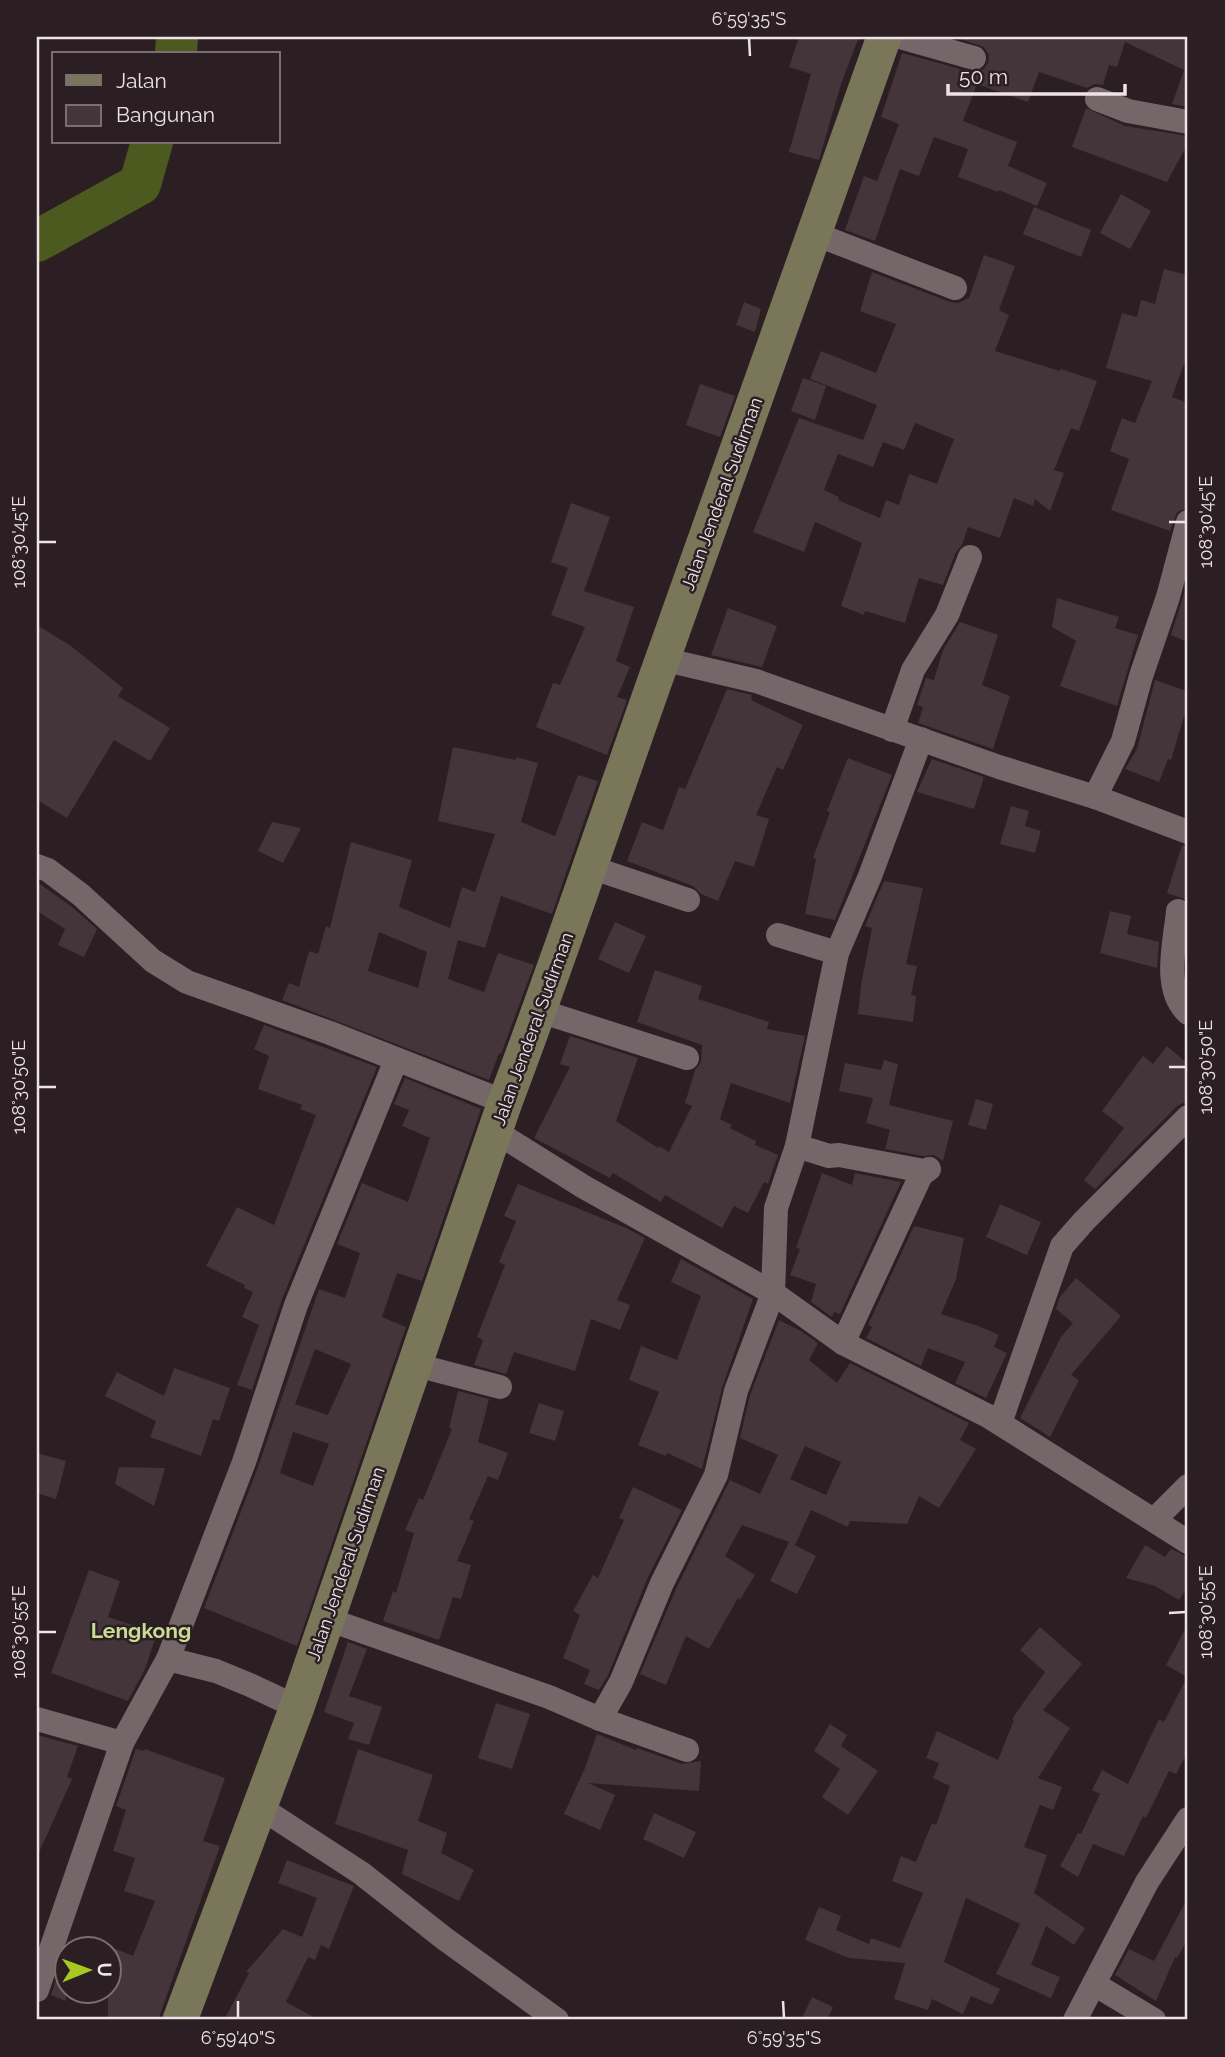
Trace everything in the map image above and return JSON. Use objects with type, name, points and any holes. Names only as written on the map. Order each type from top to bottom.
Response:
[{"type":"main road","name":"Jalan Jenderal Sudirman","points":[[180,2020],[297,1707],[500,1117],[540,1011],[662,659],[884,37]]},
{"type":"street","points":[[900,37],[974,58]]},
{"type":"street","points":[[1097,99],[1128,111],[1188,122]]},
{"type":"street","points":[[815,234],[955,288]]},
{"type":"street","points":[[1095,797],[1123,741],[1141,676],[1168,597],[1188,522]]},
{"type":"street","points":[[892,730],[913,670],[947,615],[970,557]]},
{"type":"street","points":[[662,659],[756,681],[999,767],[1095,797],[1188,832]]},
{"type":"street","points":[[600,1719],[621,1682],[663,1583],[716,1475],[736,1391],[773,1293],[776,1208],[797,1146],[837,953],[870,876],[921,739]]},
{"type":"street","points":[[37,866],[48,870],[81,895],[153,961],[187,982],[396,1060],[500,1117],[584,1187],[773,1293],[843,1343],[1000,1423],[1188,1542]]},
{"type":"street","points":[[590,867],[688,900]]},
{"type":"street","points":[[1178,912],[1172,980],[1182,1007],[1188,1013]]},
{"type":"street","points":[[778,935],[837,953]]},
{"type":"street","points":[[540,1011],[687,1058]]},
{"type":"street","points":[[37,1990],[122,1743],[167,1659],[244,1462],[296,1305],[396,1060]]},
{"type":"street","points":[[1000,1423],[1062,1246],[1084,1220],[1188,1117]]},
{"type":"street","points":[[797,1146],[829,1156],[839,1155],[926,1170],[843,1343]]},
{"type":"street","points":[[416,1365],[500,1387]]},
{"type":"street","points":[[1154,1520],[1188,1486]]},
{"type":"street","points":[[327,1619],[549,1697],[600,1719],[687,1750]]},
{"type":"street","points":[[167,1659],[216,1671],[297,1707]]},
{"type":"street","points":[[37,1719],[122,1743]]},
{"type":"street","points":[[261,1808],[361,1873],[557,2020]]},
{"type":"street","points":[[1074,2020],[1147,1882],[1188,1819]]},
{"type":"street","points":[[1094,1984],[1154,2020]]},
{"type":"building","points":[[799,37],[859,37],[841,84],[819,160],[789,152],[811,74],[789,67]]},
{"type":"building","points":[[954,37],[1188,37],[1188,107],[1172,104],[1184,70],[1125,42],[1117,67],[1109,65],[1103,85],[1094,84],[1087,88],[1039,72],[1028,102],[977,84],[963,121],[1017,142],[1008,166],[1047,183],[1037,206],[958,177],[968,149],[934,137],[919,176],[900,169],[875,241],[845,230],[864,176],[877,181],[899,124],[881,117],[902,53],[971,72],[984,69],[988,63],[989,55],[984,47]]},
{"type":"building","points":[[1086,108],[1125,126],[1188,136],[1188,143],[1167,182],[1072,147]]},
{"type":"building","points":[[1121,194],[1151,211],[1130,249],[1100,233]]},
{"type":"building","points":[[1034,207],[1091,230],[1081,257],[1023,234]]},
{"type":"building","points":[[984,255],[1015,266],[999,310],[1009,315],[995,351],[1097,381],[1079,431],[1071,428],[1054,470],[1064,473],[1050,511],[1035,499],[1033,506],[1014,498],[1000,538],[968,527],[943,585],[919,578],[905,623],[865,611],[864,615],[841,606],[862,543],[815,522],[804,552],[753,532],[799,418],[863,440],[877,405],[810,379],[821,351],[876,373],[896,324],[860,311],[872,272],[950,302],[958,303],[969,298]],"holes":[[[915,423],[954,439],[937,484],[909,474],[899,505],[886,500],[880,518],[838,500],[839,497],[824,490],[838,454],[873,467],[883,442],[904,450]]]},
{"type":"building","points":[[1164,269],[1188,275],[1188,353],[1172,397],[1188,403],[1188,508],[1177,512],[1170,531],[1111,510],[1129,459],[1110,451],[1122,418],[1135,423],[1152,381],[1106,368],[1122,313],[1137,317],[1141,300],[1155,304]]},
{"type":"building","points":[[744,302],[761,309],[755,332],[736,325]]},
{"type":"building","points":[[803,378],[826,386],[815,420],[791,411]]},
{"type":"building","points":[[700,384],[735,396],[720,437],[686,425]]},
{"type":"building","points":[[571,503],[610,517],[584,591],[634,607],[616,661],[630,667],[617,697],[627,700],[607,755],[536,727],[553,683],[560,685],[585,627],[551,615],[568,568],[551,562]]},
{"type":"building","points":[[1188,581],[1188,642],[1171,635]]},
{"type":"building","points":[[1057,598],[1119,617],[1115,628],[1138,635],[1117,706],[1060,686],[1076,641],[1052,627]]},
{"type":"building","points":[[728,608],[777,626],[762,667],[711,655]]},
{"type":"building","points":[[960,622],[998,635],[982,685],[1010,696],[993,749],[918,723],[923,707],[917,705],[926,678],[934,680],[943,650]]},
{"type":"building","points":[[37,625],[71,646],[123,688],[118,696],[170,728],[150,761],[114,740],[67,818],[37,800]]},
{"type":"building","points":[[1155,680],[1186,691],[1185,713],[1171,760],[1168,759],[1159,782],[1125,769],[1137,749]]},
{"type":"building","points":[[727,689],[752,695],[751,700],[803,725],[783,770],[777,767],[756,815],[769,819],[754,867],[735,861],[718,901],[701,894],[693,886],[627,861],[642,822],[663,830],[679,787],[685,789]]},
{"type":"building","points":[[453,747],[538,763],[521,822],[555,836],[578,775],[598,781],[552,914],[501,896],[485,948],[458,940],[448,979],[484,992],[498,953],[534,965],[489,1080],[282,1000],[289,983],[299,987],[309,951],[318,954],[326,926],[330,928],[351,842],[412,860],[399,907],[450,928],[462,887],[475,892],[495,834],[438,821]],"holes":[[[379,932],[427,952],[418,988],[368,971]]]},
{"type":"building","points":[[848,758],[892,775],[835,920],[805,914],[816,859],[813,858],[830,812],[827,811]]},
{"type":"building","points":[[932,759],[984,777],[974,809],[917,792]]},
{"type":"building","points":[[1011,806],[1029,811],[1025,826],[1041,831],[1035,853],[1000,844]]},
{"type":"building","points":[[272,822],[301,828],[283,863],[258,851]]},
{"type":"building","points":[[1182,845],[1188,847],[1188,900],[1167,893]]},
{"type":"building","points":[[884,881],[923,888],[906,964],[917,966],[911,995],[916,996],[913,1022],[858,1014],[872,928],[865,926]]},
{"type":"building","points":[[37,882],[97,929],[84,957],[58,945],[65,929],[37,911]]},
{"type":"building","points":[[1110,911],[1131,916],[1127,934],[1159,942],[1157,968],[1100,953]]},
{"type":"building","points":[[615,922],[646,936],[629,973],[598,959]]},
{"type":"building","points":[[655,970],[702,986],[698,999],[769,1022],[767,1029],[805,1036],[790,1103],[731,1083],[720,1119],[732,1125],[730,1128],[756,1141],[755,1145],[778,1155],[768,1184],[764,1182],[748,1213],[734,1206],[722,1228],[665,1195],[661,1202],[613,1173],[610,1178],[534,1138],[570,1067],[560,1064],[570,1036],[638,1058],[616,1121],[658,1148],[659,1146],[669,1152],[692,1106],[685,1103],[695,1070],[701,1062],[702,1045],[637,1022]]},
{"type":"building","points":[[264,1025],[377,1067],[282,1299],[252,1390],[237,1385],[259,1325],[242,1317],[253,1292],[244,1288],[245,1285],[206,1266],[237,1207],[274,1225],[316,1115],[300,1109],[302,1105],[258,1089],[269,1056],[254,1049]]},
{"type":"building","points":[[1167,1046],[1188,1064],[1188,1101],[1177,1106],[1095,1189],[1084,1180],[1124,1128],[1102,1111],[1143,1056],[1153,1064]]},
{"type":"building","points":[[884,1060],[898,1064],[889,1105],[953,1121],[943,1161],[934,1155],[923,1156],[885,1149],[890,1130],[866,1123],[873,1098],[839,1091],[845,1063],[881,1070]]},
{"type":"building","points":[[405,1078],[481,1109],[422,1281],[397,1273],[382,1317],[406,1327],[297,1646],[204,1608],[258,1467],[319,1289],[345,1298],[360,1253],[337,1244],[362,1183],[408,1202],[430,1138],[402,1126],[409,1110],[394,1104]],"holes":[[[315,1349],[351,1364],[328,1415],[295,1404]],[[293,1432],[329,1444],[313,1486],[280,1473]]]},
{"type":"building","points":[[976,1099],[993,1104],[986,1130],[968,1125]]},
{"type":"building","points":[[822,1173],[852,1185],[855,1173],[901,1182],[840,1314],[834,1312],[832,1317],[811,1302],[816,1284],[790,1275],[800,1249],[796,1248]]},
{"type":"building","points":[[518,1184],[645,1238],[617,1300],[630,1305],[620,1330],[591,1319],[575,1371],[514,1352],[506,1374],[474,1365],[483,1340],[477,1337],[505,1265],[499,1262],[516,1221],[504,1216]]},
{"type":"building","points":[[1000,1204],[1041,1222],[1027,1255],[986,1237]]},
{"type":"building","points":[[914,1226],[964,1238],[956,1279],[941,1314],[999,1335],[994,1347],[1007,1353],[986,1398],[955,1383],[965,1362],[928,1348],[921,1366],[866,1338],[872,1327],[868,1325]]},
{"type":"building","points":[[681,1259],[753,1299],[722,1388],[702,1469],[667,1453],[666,1456],[638,1445],[659,1392],[629,1380],[641,1346],[677,1360],[701,1296],[671,1282]]},
{"type":"building","points":[[1076,1278],[1121,1316],[1071,1375],[1079,1380],[1050,1437],[1020,1418],[1061,1337],[1073,1323],[1056,1309],[1060,1297]]},
{"type":"building","points":[[779,1320],[818,1343],[809,1360],[837,1383],[850,1363],[969,1423],[960,1440],[976,1449],[939,1508],[919,1496],[907,1524],[850,1521],[848,1527],[811,1510],[795,1545],[791,1543],[816,1556],[797,1594],[770,1581],[789,1542],[742,1525],[725,1556],[755,1575],[740,1600],[738,1598],[709,1649],[686,1636],[666,1685],[640,1674],[676,1589],[730,1480],[760,1494],[778,1455],[740,1438],[750,1395]],"holes":[[[805,1446],[841,1462],[826,1495],[790,1479]]]},
{"type":"building","points":[[174,1368],[230,1388],[219,1421],[213,1419],[201,1456],[150,1437],[156,1421],[105,1396],[117,1372],[164,1396]]},
{"type":"building","points":[[458,1391],[489,1399],[478,1442],[508,1453],[498,1480],[488,1476],[469,1519],[474,1521],[457,1561],[471,1565],[461,1599],[453,1597],[439,1640],[383,1621],[393,1591],[396,1593],[414,1533],[405,1530],[419,1498],[423,1500],[452,1429],[449,1428]]},
{"type":"building","points":[[539,1403],[564,1411],[555,1441],[529,1433]]},
{"type":"building","points":[[37,1453],[66,1461],[56,1499],[37,1493]]},
{"type":"building","points":[[119,1467],[165,1468],[154,1506],[115,1484]]},
{"type":"building","points":[[633,1487],[682,1510],[648,1577],[608,1675],[599,1690],[584,1684],[590,1670],[563,1658],[580,1615],[573,1611],[593,1575],[598,1578],[624,1520],[619,1518]]},
{"type":"building","points":[[1145,1545],[1165,1557],[1171,1549],[1188,1557],[1188,1586],[1179,1600],[1155,1586],[1126,1578]]},
{"type":"building","points":[[89,1570],[120,1581],[108,1617],[157,1633],[145,1669],[128,1701],[51,1673]]},
{"type":"building","points":[[1188,1624],[1188,1751],[1176,1774],[1169,1771],[1124,1856],[1093,1844],[1078,1877],[1060,1866],[1078,1833],[1081,1834],[1100,1794],[1092,1790],[1102,1770],[1128,1784],[1159,1719],[1164,1722],[1187,1677],[1166,1665]]},
{"type":"building","points":[[1040,1627],[1082,1664],[1043,1710],[1070,1728],[1038,1778],[1062,1787],[1053,1810],[1040,1805],[1024,1847],[1047,1855],[1034,1893],[1085,1928],[1074,1945],[1046,1926],[1031,1965],[1060,1977],[1051,1998],[996,1974],[1020,1924],[966,1898],[944,1962],[1000,1989],[992,2005],[971,1996],[963,2014],[932,1999],[928,2010],[894,1999],[905,1963],[849,1958],[805,1940],[819,1907],[841,1916],[836,1930],[869,1944],[871,1938],[900,1948],[923,1893],[892,1881],[901,1856],[916,1862],[932,1823],[936,1825],[950,1786],[933,1778],[939,1763],[926,1758],[937,1731],[998,1760],[1014,1720],[1012,1719],[1045,1672],[1020,1650]]},
{"type":"building","points":[[348,1642],[367,1649],[349,1696],[382,1707],[369,1745],[348,1739],[354,1723],[324,1712]]},
{"type":"building","points":[[496,1703],[530,1714],[512,1769],[478,1758]]},
{"type":"building","points":[[830,1724],[847,1735],[841,1746],[878,1771],[848,1815],[822,1797],[840,1769],[814,1751]]},
{"type":"building","points":[[597,1734],[636,1750],[637,1748],[682,1764],[701,1761],[699,1791],[588,1783],[615,1795],[600,1830],[564,1814]]},
{"type":"building","points":[[37,1735],[78,1746],[67,1777],[72,1779],[37,1857]]},
{"type":"building","points":[[136,1749],[145,1749],[225,1778],[203,1841],[220,1846],[158,2020],[108,2020],[108,2004],[122,2004],[122,1952],[133,1956],[155,1901],[124,1891],[135,1858],[113,1851],[126,1810],[116,1806]]},
{"type":"building","points":[[358,1749],[433,1775],[418,1821],[447,1833],[441,1853],[474,1870],[459,1901],[402,1874],[408,1850],[335,1824]]},
{"type":"building","points":[[654,1813],[696,1832],[684,1858],[643,1839]]},
{"type":"building","points":[[287,1860],[354,1886],[329,1949],[321,1945],[315,1960],[308,1957],[286,2002],[319,2020],[224,2020],[249,1973],[246,1972],[283,1929],[302,1937],[317,1898],[278,1883]]},
{"type":"building","points":[[1188,1897],[1188,1939],[1177,1958],[1175,1957],[1156,2001],[1115,1975],[1129,1949],[1154,1961]]},
{"type":"building","points":[[812,1997],[833,2007],[827,2020],[801,2020]]},
{"type":"waterway","points":[[176,52],[177,37]]},
{"type":"waterway","points":[[37,241],[140,184],[151,144]]},
{"type":"district","name":"Lengkong","points":[[141,1631]]}]
